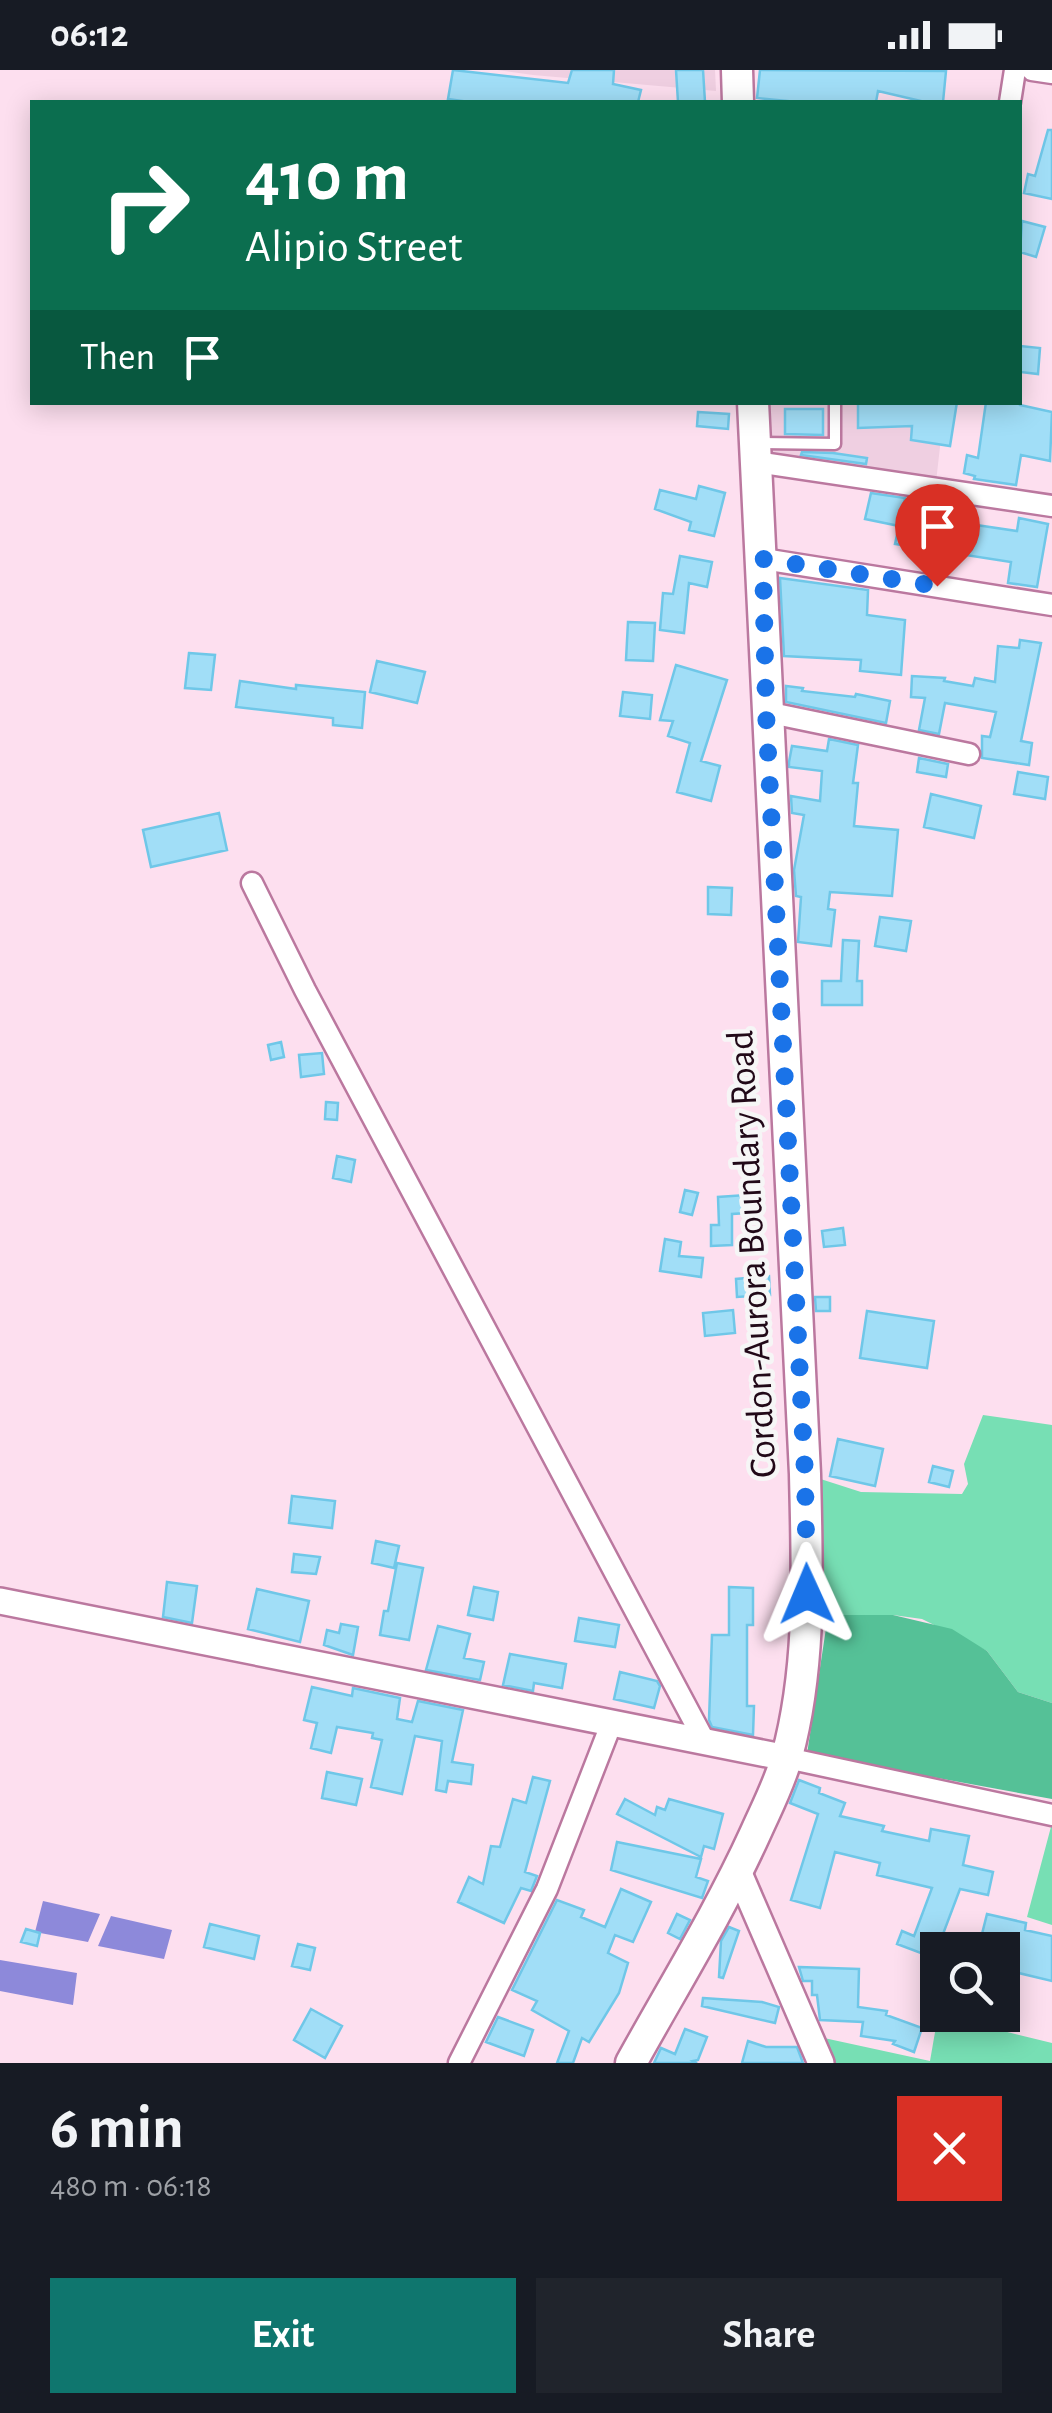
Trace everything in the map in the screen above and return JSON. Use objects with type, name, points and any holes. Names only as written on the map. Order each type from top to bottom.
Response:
[{"type":"main road","points":[[737,70],[738,100]]},
{"type":"main road","name":"Cordon-Aurora Boundary Road","points":[[630,2063],[738,1871],[787,1758],[802,1684],[807,1594],[806,1491],[753,405]]},
{"type":"street","points":[[1010,100],[1015,70]]},
{"type":"street","points":[[1032,70],[1052,73]]},
{"type":"street","points":[[756,452],[1052,506]]},
{"type":"street","points":[[763,559],[1052,605]]},
{"type":"street","points":[[766,712],[969,754]]},
{"type":"street","points":[[252,883],[705,1742]]},
{"type":"street","points":[[0,1601],[612,1722],[1052,1815]]},
{"type":"street","points":[[459,2063],[547,1889],[612,1722]]},
{"type":"street","points":[[738,1871],[821,2063]]},
{"type":"lane","points":[[756,452],[835,444],[836,405]]},
{"type":"shaded area","points":[[497,70],[715,70],[716,91],[533,75]]},
{"type":"shaded area","points":[[760,405],[945,405],[936,482],[764,462]]},
{"type":"shaded area","points":[[43,1901],[100,1914],[88,1942],[35,1932]]},
{"type":"shaded area","points":[[111,1916],[172,1930],[164,1959],[98,1946]]},
{"type":"shaded area","points":[[0,1960],[77,1973],[73,2005],[0,1991]]},
{"type":"green space","points":[[983,1415],[1052,1425],[1052,1703],[1018,1692],[987,1651],[922,1619],[828,1615],[807,1594],[805,1474],[861,1492],[962,1494],[968,1484],[964,1464]]},
{"type":"green space","points":[[828,1615],[893,1615],[952,1629],[987,1651],[1018,1692],[1052,1703],[1052,1799],[807,1754]]},
{"type":"green space","points":[[1052,1823],[1052,1925],[1027,1917]]},
{"type":"green space","points":[[935,2032],[1007,2032],[1052,2043],[1052,2063],[833,2063],[824,2038],[930,2061]]},
{"type":"building","points":[[453,70],[568,83],[572,70],[614,70],[613,84],[641,90],[638,100],[448,99]]},
{"type":"building","points":[[676,70],[703,70],[705,100],[678,100]]},
{"type":"building","points":[[760,70],[946,71],[943,100],[916,100],[878,91],[876,100],[757,98]]},
{"type":"building","points":[[1048,130],[1052,130],[1052,199],[1024,193],[1028,174],[1035,176]]},
{"type":"building","points":[[1022,221],[1045,227],[1036,257],[1022,253]]},
{"type":"building","points":[[1022,346],[1040,348],[1038,374],[1022,372]]},
{"type":"building","points":[[858,405],[957,405],[950,446],[911,440],[912,426],[858,428]]},
{"type":"building","points":[[986,405],[1020,405],[1052,412],[1050,461],[1021,455],[1016,485],[974,479],[975,476],[964,473],[967,455],[978,458]]},
{"type":"building","points":[[785,409],[823,409],[823,435],[785,434]]},
{"type":"building","points":[[698,412],[729,414],[728,429],[697,426]]},
{"type":"building","points":[[802,452],[867,458],[866,464],[801,455]]},
{"type":"building","points":[[699,486],[725,493],[714,536],[689,530],[691,522],[655,509],[660,490],[696,499]]},
{"type":"building","points":[[871,493],[905,498],[904,503],[931,509],[929,518],[1017,531],[1019,518],[1048,524],[1037,587],[1008,583],[1011,562],[895,544],[899,526],[865,519]]},
{"type":"building","points":[[680,556],[712,562],[707,587],[689,583],[684,633],[660,630],[663,593],[673,594]]},
{"type":"building","points":[[780,578],[868,590],[867,615],[905,620],[901,675],[860,671],[861,660],[784,656]]},
{"type":"building","points":[[628,622],[655,623],[653,661],[626,660]]},
{"type":"building","points":[[1020,640],[1041,643],[1021,741],[1032,743],[1029,765],[982,758],[982,736],[990,737],[996,712],[945,703],[939,734],[919,730],[925,698],[911,697],[912,676],[945,678],[944,681],[973,686],[975,678],[995,682],[998,646],[1019,648]]},
{"type":"building","points":[[189,653],[215,655],[211,690],[185,688]]},
{"type":"building","points":[[377,661],[425,672],[417,703],[370,692]]},
{"type":"building","points":[[676,665],[727,680],[701,761],[720,766],[711,801],[677,792],[690,743],[668,736],[673,721],[660,720]]},
{"type":"building","points":[[240,681],[296,689],[296,685],[365,692],[362,728],[333,725],[333,718],[236,707]]},
{"type":"building","points":[[786,686],[890,701],[886,723],[786,702]]},
{"type":"building","points":[[623,692],[652,695],[650,719],[620,716]]},
{"type":"building","points":[[829,739],[858,745],[853,783],[858,783],[854,826],[898,830],[892,896],[830,892],[828,909],[835,910],[831,946],[798,942],[801,897],[796,896],[794,870],[804,815],[792,813],[791,796],[820,801],[822,771],[789,767],[792,746],[827,751]]},
{"type":"building","points":[[919,758],[948,764],[946,777],[917,772]]},
{"type":"building","points":[[1018,772],[1048,777],[1045,799],[1014,794]]},
{"type":"building","points":[[931,794],[981,806],[974,838],[924,827]]},
{"type":"building","points":[[219,813],[227,850],[151,867],[143,830]]},
{"type":"building","points":[[708,887],[732,888],[731,915],[708,914]]},
{"type":"building","points":[[880,917],[911,921],[906,951],[875,946]]},
{"type":"building","points":[[843,940],[859,941],[857,981],[862,981],[862,1005],[822,1005],[822,981],[841,981]]},
{"type":"building","points":[[281,1042],[284,1057],[271,1060],[268,1045]]},
{"type":"building","points":[[322,1053],[324,1074],[301,1077],[299,1055]]},
{"type":"building","points":[[326,1102],[338,1103],[337,1120],[325,1119]]},
{"type":"building","points":[[337,1156],[355,1160],[351,1182],[333,1178]]},
{"type":"building","points":[[685,1190],[698,1193],[692,1215],[680,1212]]},
{"type":"building","points":[[746,1195],[747,1213],[732,1214],[732,1245],[711,1246],[711,1225],[719,1225],[718,1197]]},
{"type":"building","points":[[843,1228],[845,1245],[824,1247],[822,1231]]},
{"type":"building","points":[[665,1239],[681,1242],[679,1256],[703,1258],[701,1277],[660,1271]]},
{"type":"building","points":[[769,1276],[770,1295],[737,1297],[736,1279]]},
{"type":"building","points":[[815,1297],[830,1297],[830,1311],[816,1311]]},
{"type":"building","points":[[733,1310],[735,1333],[705,1336],[703,1313]]},
{"type":"building","points":[[867,1311],[934,1321],[927,1368],[860,1358]]},
{"type":"building","points":[[838,1439],[883,1449],[875,1486],[830,1476]]},
{"type":"building","points":[[933,1466],[953,1471],[949,1487],[929,1482]]},
{"type":"building","points":[[292,1496],[335,1501],[332,1528],[289,1523]]},
{"type":"building","points":[[376,1541],[399,1546],[394,1568],[372,1563]]},
{"type":"building","points":[[294,1554],[320,1557],[316,1574],[292,1572]]},
{"type":"building","points":[[397,1563],[423,1568],[409,1640],[380,1635]]},
{"type":"building","points":[[167,1582],[197,1586],[192,1623],[163,1617]]},
{"type":"building","points":[[474,1587],[498,1592],[493,1620],[468,1615]]},
{"type":"building","points":[[729,1587],[753,1588],[753,1625],[747,1625],[747,1706],[754,1706],[753,1735],[712,1727],[709,1720],[712,1635],[729,1635]]},
{"type":"building","points":[[257,1589],[309,1601],[300,1642],[248,1629]]},
{"type":"building","points":[[579,1618],[619,1625],[615,1647],[575,1641]]},
{"type":"building","points":[[341,1624],[358,1627],[353,1655],[324,1645],[327,1630],[339,1633]]},
{"type":"building","points":[[438,1626],[470,1634],[464,1658],[484,1662],[480,1680],[426,1670]]},
{"type":"building","points":[[510,1654],[566,1664],[562,1688],[534,1683],[533,1691],[503,1685]]},
{"type":"building","points":[[620,1672],[657,1681],[660,1686],[654,1708],[614,1699]]},
{"type":"building","points":[[312,1687],[352,1696],[353,1688],[400,1698],[397,1719],[412,1722],[418,1701],[463,1710],[452,1762],[473,1765],[471,1784],[448,1781],[446,1792],[436,1790],[442,1741],[415,1736],[402,1794],[371,1787],[382,1740],[372,1738],[373,1733],[337,1727],[331,1753],[311,1748],[317,1723],[304,1720]]},
{"type":"building","points":[[327,1772],[362,1779],[356,1805],[322,1798]]},
{"type":"building","points":[[533,1777],[550,1781],[525,1872],[537,1876],[531,1891],[521,1888],[504,1923],[458,1902],[469,1877],[483,1884],[491,1846],[500,1847],[513,1799],[526,1803]]},
{"type":"building","points":[[799,1780],[845,1803],[840,1816],[884,1826],[882,1831],[929,1841],[931,1829],[969,1836],[963,1865],[993,1872],[988,1895],[960,1889],[944,1932],[920,1932],[920,1953],[897,1944],[902,1931],[914,1936],[932,1888],[877,1875],[880,1863],[835,1852],[820,1908],[791,1900],[818,1814],[790,1803]]},
{"type":"building","points":[[625,1799],[655,1815],[657,1807],[665,1810],[669,1799],[723,1814],[714,1849],[704,1846],[701,1857],[617,1814]]},
{"type":"building","points":[[617,1842],[701,1859],[696,1877],[708,1881],[702,1898],[611,1870]]},
{"type":"building","points":[[621,1889],[651,1902],[633,1942],[615,1935],[608,1953],[628,1963],[619,1993],[589,2042],[582,2038],[573,2063],[557,2063],[569,2031],[532,2010],[537,2001],[512,1990],[557,1900],[584,1910],[581,1917],[605,1927]]},
{"type":"building","points":[[677,1914],[690,1920],[680,1939],[668,1933]]},
{"type":"building","points":[[987,1914],[1026,1923],[1025,1930],[1052,1936],[1052,1981],[1020,1973],[1020,1932],[982,1932]]},
{"type":"building","points":[[210,1924],[259,1936],[254,1959],[204,1947]]},
{"type":"building","points":[[729,1927],[739,1931],[723,1978],[719,1977],[721,1941]]},
{"type":"building","points":[[26,1929],[40,1933],[37,1946],[21,1942]]},
{"type":"building","points":[[298,1944],[315,1948],[310,1970],[292,1966]]},
{"type":"building","points":[[799,1967],[859,1969],[858,2007],[887,2011],[886,2015],[920,2027],[914,2052],[893,2044],[895,2041],[861,2036],[863,2022],[820,2020],[812,1981],[803,1981]]},
{"type":"building","points":[[703,1998],[779,2007],[775,2023],[702,2006]]},
{"type":"building","points":[[311,2009],[342,2026],[325,2058],[294,2040]]},
{"type":"building","points":[[498,2017],[533,2030],[524,2056],[486,2042]]},
{"type":"building","points":[[685,2029],[707,2037],[698,2060],[693,2061],[697,2063],[654,2063],[661,2048],[675,2054]]},
{"type":"building","points":[[748,2041],[766,2047],[797,2047],[803,2063],[742,2063]]},
{"type":"route","points":[[807,1594],[805,1474],[766,712],[763,559],[937,586]]}]
